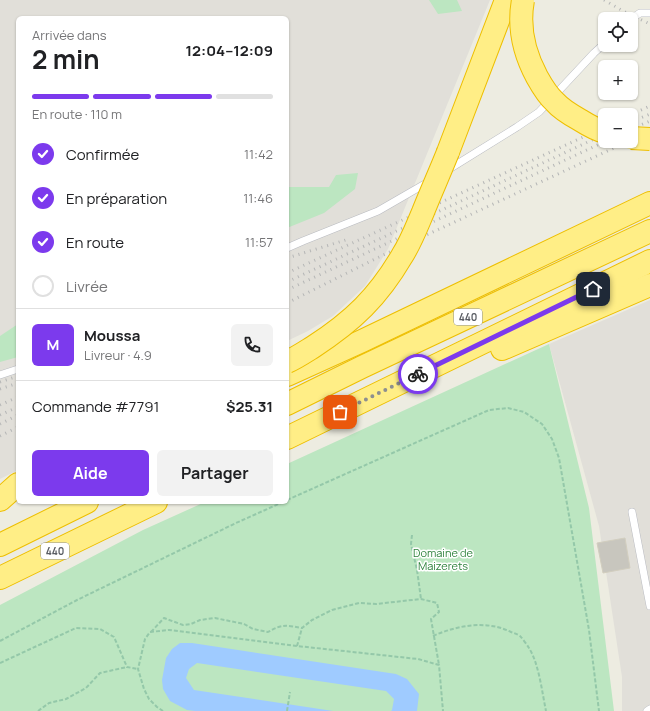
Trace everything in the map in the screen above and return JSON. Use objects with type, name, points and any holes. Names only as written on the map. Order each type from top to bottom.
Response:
[{"type":"highway","points":[[289,361],[333,334],[352,319],[384,284],[403,255],[417,227],[448,152],[506,0]]},
{"type":"highway","points":[[524,0],[521,12],[521,30],[525,49],[543,88],[554,102],[569,114],[598,130]]},
{"type":"highway","points":[[638,138],[650,139]]},
{"type":"highway","points":[[289,374],[650,203]]},
{"type":"highway","name":"440","points":[[289,403],[650,231]]},
{"type":"highway","name":"440","points":[[289,437],[650,262]]},
{"type":"highway","points":[[393,386],[496,352],[650,285]]},
{"type":"highway","points":[[0,500],[16,486]]},
{"type":"highway","points":[[0,504],[16,497]]},
{"type":"highway","name":"440","points":[[0,545],[83,504]]},
{"type":"highway","name":"440","points":[[0,578],[152,504]]},
{"type":"lane","points":[[638,14],[650,13]]},
{"type":"lane","points":[[289,247],[378,211],[456,166],[517,127],[539,112],[598,49]]},
{"type":"lane","points":[[0,375],[16,370]]},
{"type":"lane","points":[[632,512],[650,606]]},
{"type":"path","points":[[289,499],[488,410],[508,408],[524,412],[542,424],[552,439],[559,458],[589,630],[599,711]]},
{"type":"path","points":[[0,642],[77,600],[279,504]]},
{"type":"path","points":[[412,535],[411,544],[421,598]]},
{"type":"path","points":[[297,646],[302,628],[312,620],[332,610],[359,603],[376,604],[421,598],[437,603],[439,612],[432,619],[439,665],[443,711]]},
{"type":"path","points":[[164,711],[157,707],[149,699],[144,689],[138,669],[145,639],[164,618],[183,625],[200,620],[215,618],[244,624],[268,632],[278,626],[302,628]]},
{"type":"path","points":[[434,636],[446,630],[464,626],[483,625],[503,628],[520,636],[530,649],[536,666],[546,711]]},
{"type":"path","points":[[0,663],[76,628],[100,629],[114,637],[127,667]]},
{"type":"path","points":[[150,632],[169,630],[297,646],[418,658],[439,665]]},
{"type":"path","points":[[38,711],[49,703],[66,699],[86,688],[100,673],[127,667],[138,669]]},
{"type":"path","points":[[287,711],[290,692]]},
{"type":"shaded area","points":[[0,0],[490,0],[388,249],[365,286],[333,316],[289,340],[289,16],[16,16],[16,471],[0,479]]},
{"type":"shaded area","points":[[650,300],[650,711],[622,711],[622,677],[599,526],[549,344]]},
{"type":"green space","points":[[429,0],[457,0],[462,11],[438,14]]},
{"type":"green space","points":[[358,173],[355,189],[324,213],[289,227],[289,187],[329,187],[336,175]]},
{"type":"green space","points":[[16,325],[16,358],[0,362],[0,336]]},
{"type":"green space","name":"Domaine de Maizerets","points":[[549,344],[589,508],[614,711],[0,711],[0,605],[143,530],[201,504],[289,504],[289,463]]},
{"type":"water","points":[[180,643],[192,643],[396,674],[407,679],[419,694],[417,711],[391,711],[394,699],[386,691],[197,663],[189,669],[186,678],[194,690],[333,711],[187,710],[170,701],[163,689],[162,680],[166,658],[172,649]]},
{"type":"building","points":[[625,538],[630,568],[603,573],[597,543]]},
{"type":"railway","points":[[604,0],[650,24]]},
{"type":"railway","points":[[638,111],[650,106]]},
{"type":"railway","points":[[638,119],[650,114]]},
{"type":"railway","points":[[638,126],[650,121]]},
{"type":"railway","points":[[289,272],[598,130]]},
{"type":"railway","points":[[638,137],[650,131]]},
{"type":"railway","points":[[289,281],[598,137]]},
{"type":"railway","points":[[289,289],[598,145]]},
{"type":"railway","points":[[289,302],[377,258],[614,148]]},
{"type":"railway","points":[[289,257],[349,239]]},
{"type":"railway","points":[[0,382],[16,377]]},
{"type":"railway","points":[[0,389],[16,384]]},
{"type":"railway","points":[[0,405],[16,398]]},
{"type":"railway","points":[[0,415],[16,408]]},
{"type":"railway","points":[[0,424],[16,416]]},
{"type":"railway","points":[[0,436],[16,428]]},
{"type":"way so far","points":[[340,412],[418,374]]},
{"type":"route","points":[[418,374],[593,289]]}]
